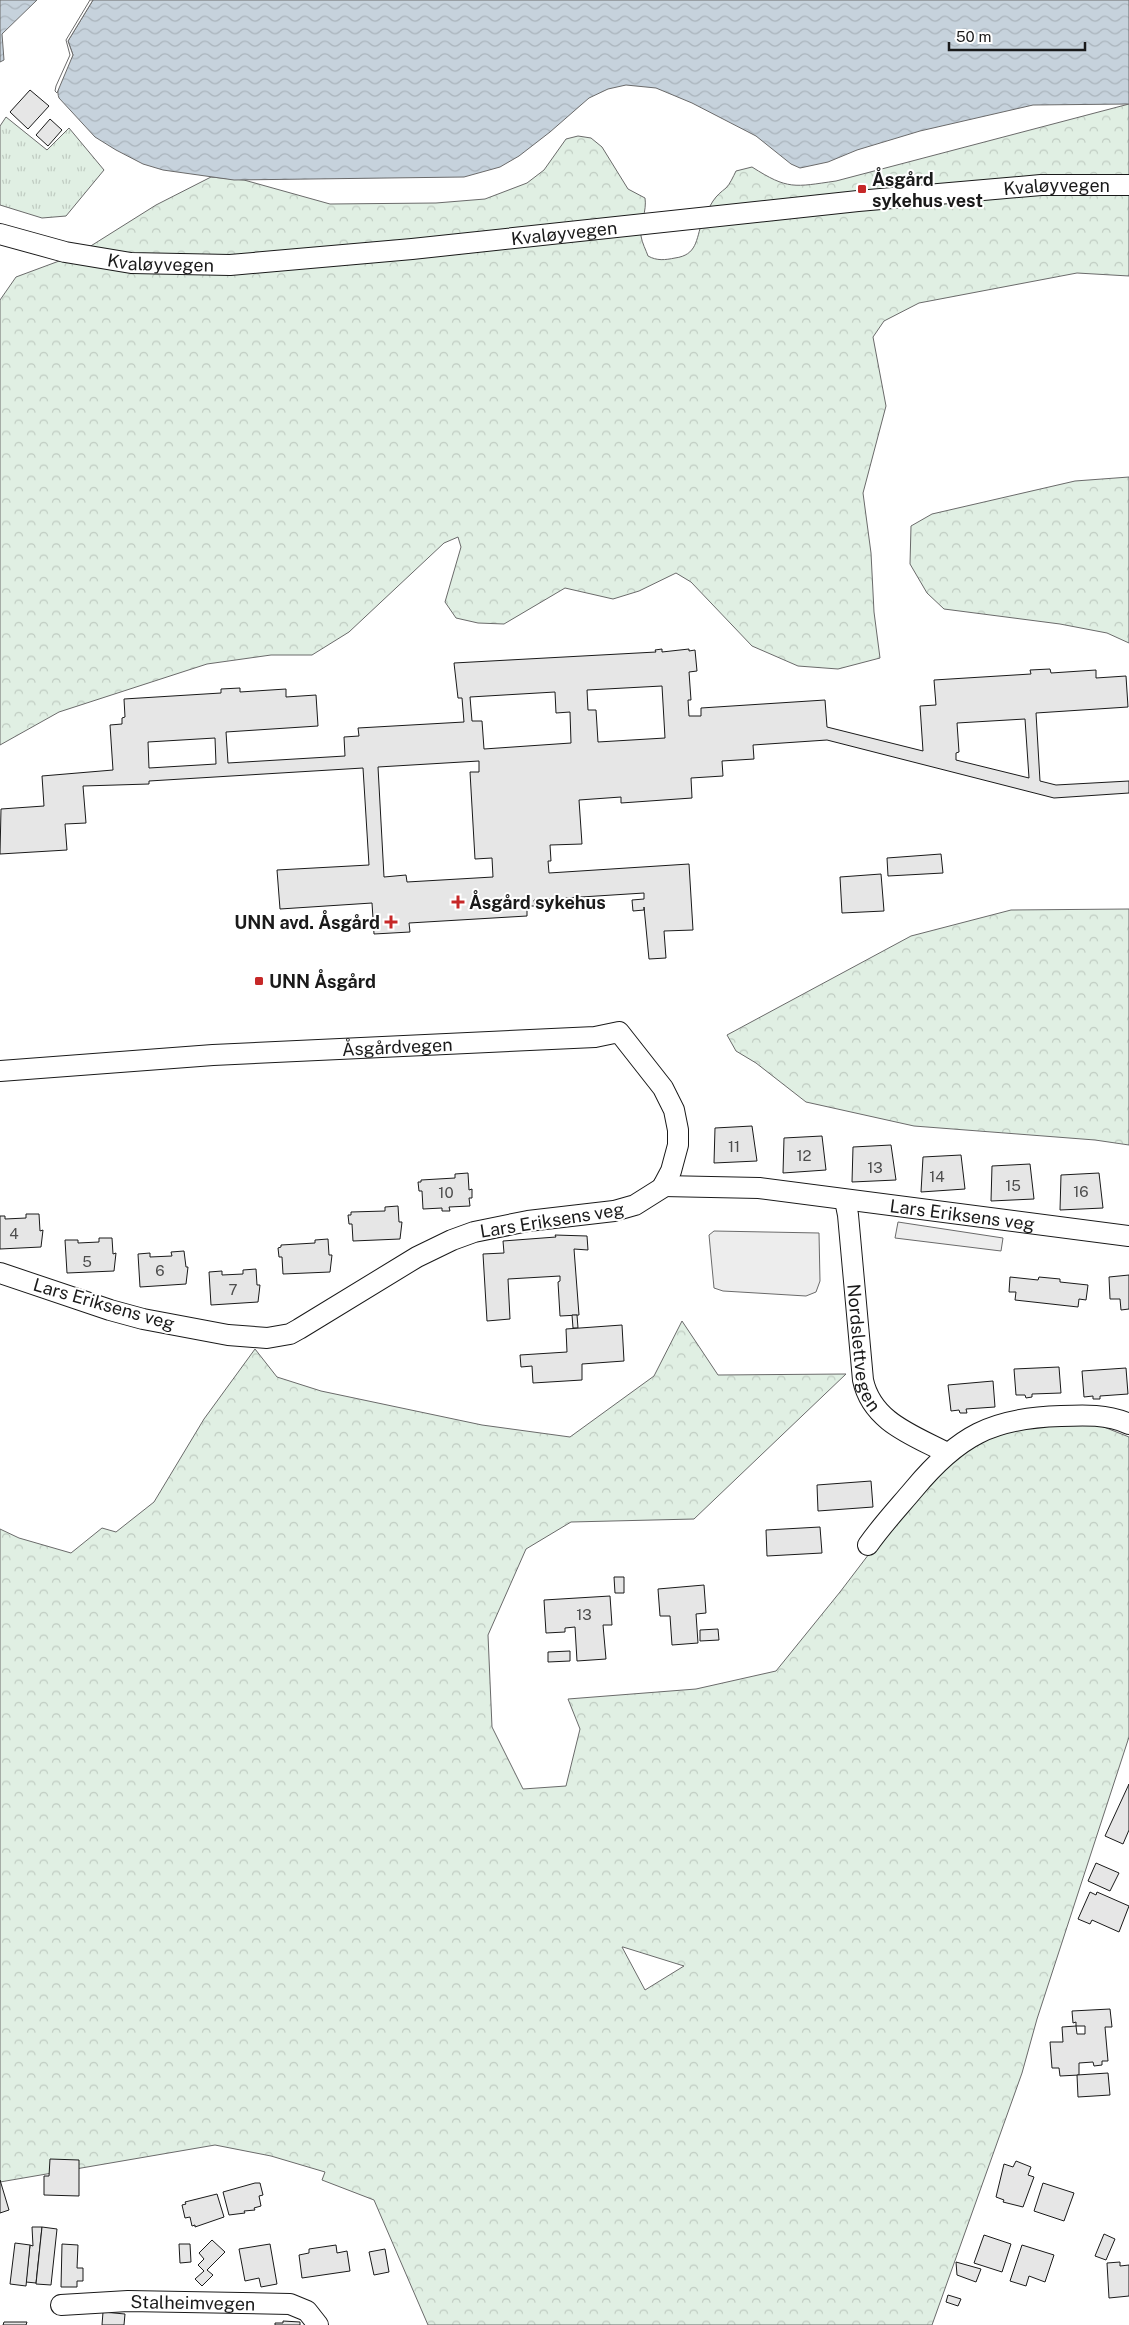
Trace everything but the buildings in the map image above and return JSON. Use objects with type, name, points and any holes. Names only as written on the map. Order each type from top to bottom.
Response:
[{"type":"street","name":"Kvaløyvegen","points":[[0,234],[65,252],[131,263],[230,265],[403,250],[867,200],[1041,186],[1129,185]]},
{"type":"street","name":"Åsgårdvegen","points":[[0,1071],[168,1058],[595,1036],[619,1032],[664,1088],[674,1110],[678,1130],[678,1145],[671,1171],[663,1186]]},
{"type":"street","name":"Lars Eriksens veg","points":[[0,1273],[110,1310],[143,1319],[228,1335],[267,1338],[290,1334],[373,1283],[452,1240],[505,1225],[614,1211],[635,1206],[654,1195],[663,1186],[705,1188],[740,1186],[1129,1236]]},
{"type":"street","name":"Nordslettvegen","points":[[845,1200],[863,1380],[868,1397],[882,1416],[893,1424],[948,1453]]},
{"type":"street","points":[[868,1545],[923,1477],[948,1453],[969,1437],[1003,1422],[1024,1418],[1097,1416],[1118,1419],[1129,1424]]},
{"type":"street","name":"Stalheimvegen","points":[[60,2305],[128,2301],[290,2304],[307,2311],[318,2325]]},
{"type":"green space","points":[[1129,104],[1129,276],[1077,273],[919,303],[884,321],[873,337],[886,406],[863,493],[871,553],[874,612],[880,658],[838,669],[798,666],[752,646],[691,582],[676,573],[639,591],[613,599],[565,588],[504,624],[478,623],[456,618],[445,602],[461,547],[458,537],[444,543],[349,632],[312,655],[271,655],[207,664],[59,712],[0,745],[0,300],[16,277],[78,254],[156,205],[211,177],[244,180],[330,204],[436,203],[485,199],[527,183],[544,170],[566,139],[578,136],[591,138],[602,147],[628,189],[645,198],[641,236],[648,256],[664,260],[671,259],[688,254],[692,250],[697,241],[703,219],[713,201],[726,188],[736,171],[752,167],[774,180],[792,185],[810,185],[836,181]]},
{"type":"green space","points":[[6,117],[47,150],[69,128],[104,170],[66,216],[42,218],[0,205],[0,126]]},
{"type":"green space","points":[[1129,477],[1129,643],[1107,633],[1060,624],[944,609],[927,593],[910,564],[911,526],[932,514],[1075,481]]},
{"type":"green space","points":[[1129,909],[1129,1145],[1095,1140],[914,1126],[806,1102],[756,1063],[736,1051],[727,1035],[911,936],[1011,910]]},
{"type":"green space","points":[[682,1321],[718,1375],[846,1374],[694,1519],[571,1522],[526,1549],[488,1635],[492,1727],[523,1789],[566,1786],[580,1729],[568,1699],[696,1689],[776,1671],[840,1592],[904,1508],[948,1459],[1010,1426],[1094,1423],[1129,1437],[1129,1737],[1037,2019],[1022,2073],[932,2325],[428,2325],[374,2200],[322,2180],[325,2172],[271,2156],[215,2145],[0,2182],[0,1529],[19,1538],[71,1553],[102,1528],[116,1532],[154,1502],[204,1419],[255,1349],[277,1377],[321,1391],[482,1425],[570,1437],[654,1376]],"holes":[[[622,1947],[684,1966],[645,1990]]]},
{"type":"shaded area","points":[[898,1222],[1003,1238],[1001,1251],[895,1238]]},
{"type":"shaded area","points":[[714,1231],[819,1233],[820,1281],[816,1292],[806,1296],[723,1291],[714,1288],[709,1235]]},
{"type":"water","points":[[0,0],[37,0],[2,34],[4,60],[0,62]]},
{"type":"water","points":[[93,0],[1129,0],[1129,104],[1033,105],[920,131],[857,150],[828,162],[800,168],[791,164],[756,136],[692,103],[656,88],[626,85],[608,89],[589,98],[550,132],[519,156],[500,167],[464,177],[234,180],[163,170],[143,164],[95,137],[59,98],[58,87],[73,55],[68,41]]},
{"type":"pier","points":[[90,0],[93,0],[68,41],[73,55],[57,93],[55,91],[56,86],[70,55],[66,40]]},
{"type":"place","name":"Åsgård sykehus vest","points":[[862,189]]},
{"type":"place","name":"Åsgård sykehus","points":[[458,902]]},
{"type":"place","name":"UNN avd. Åsgård","points":[[391,922]]},
{"type":"place","name":"UNN Åsgård","points":[[259,981]]}]
